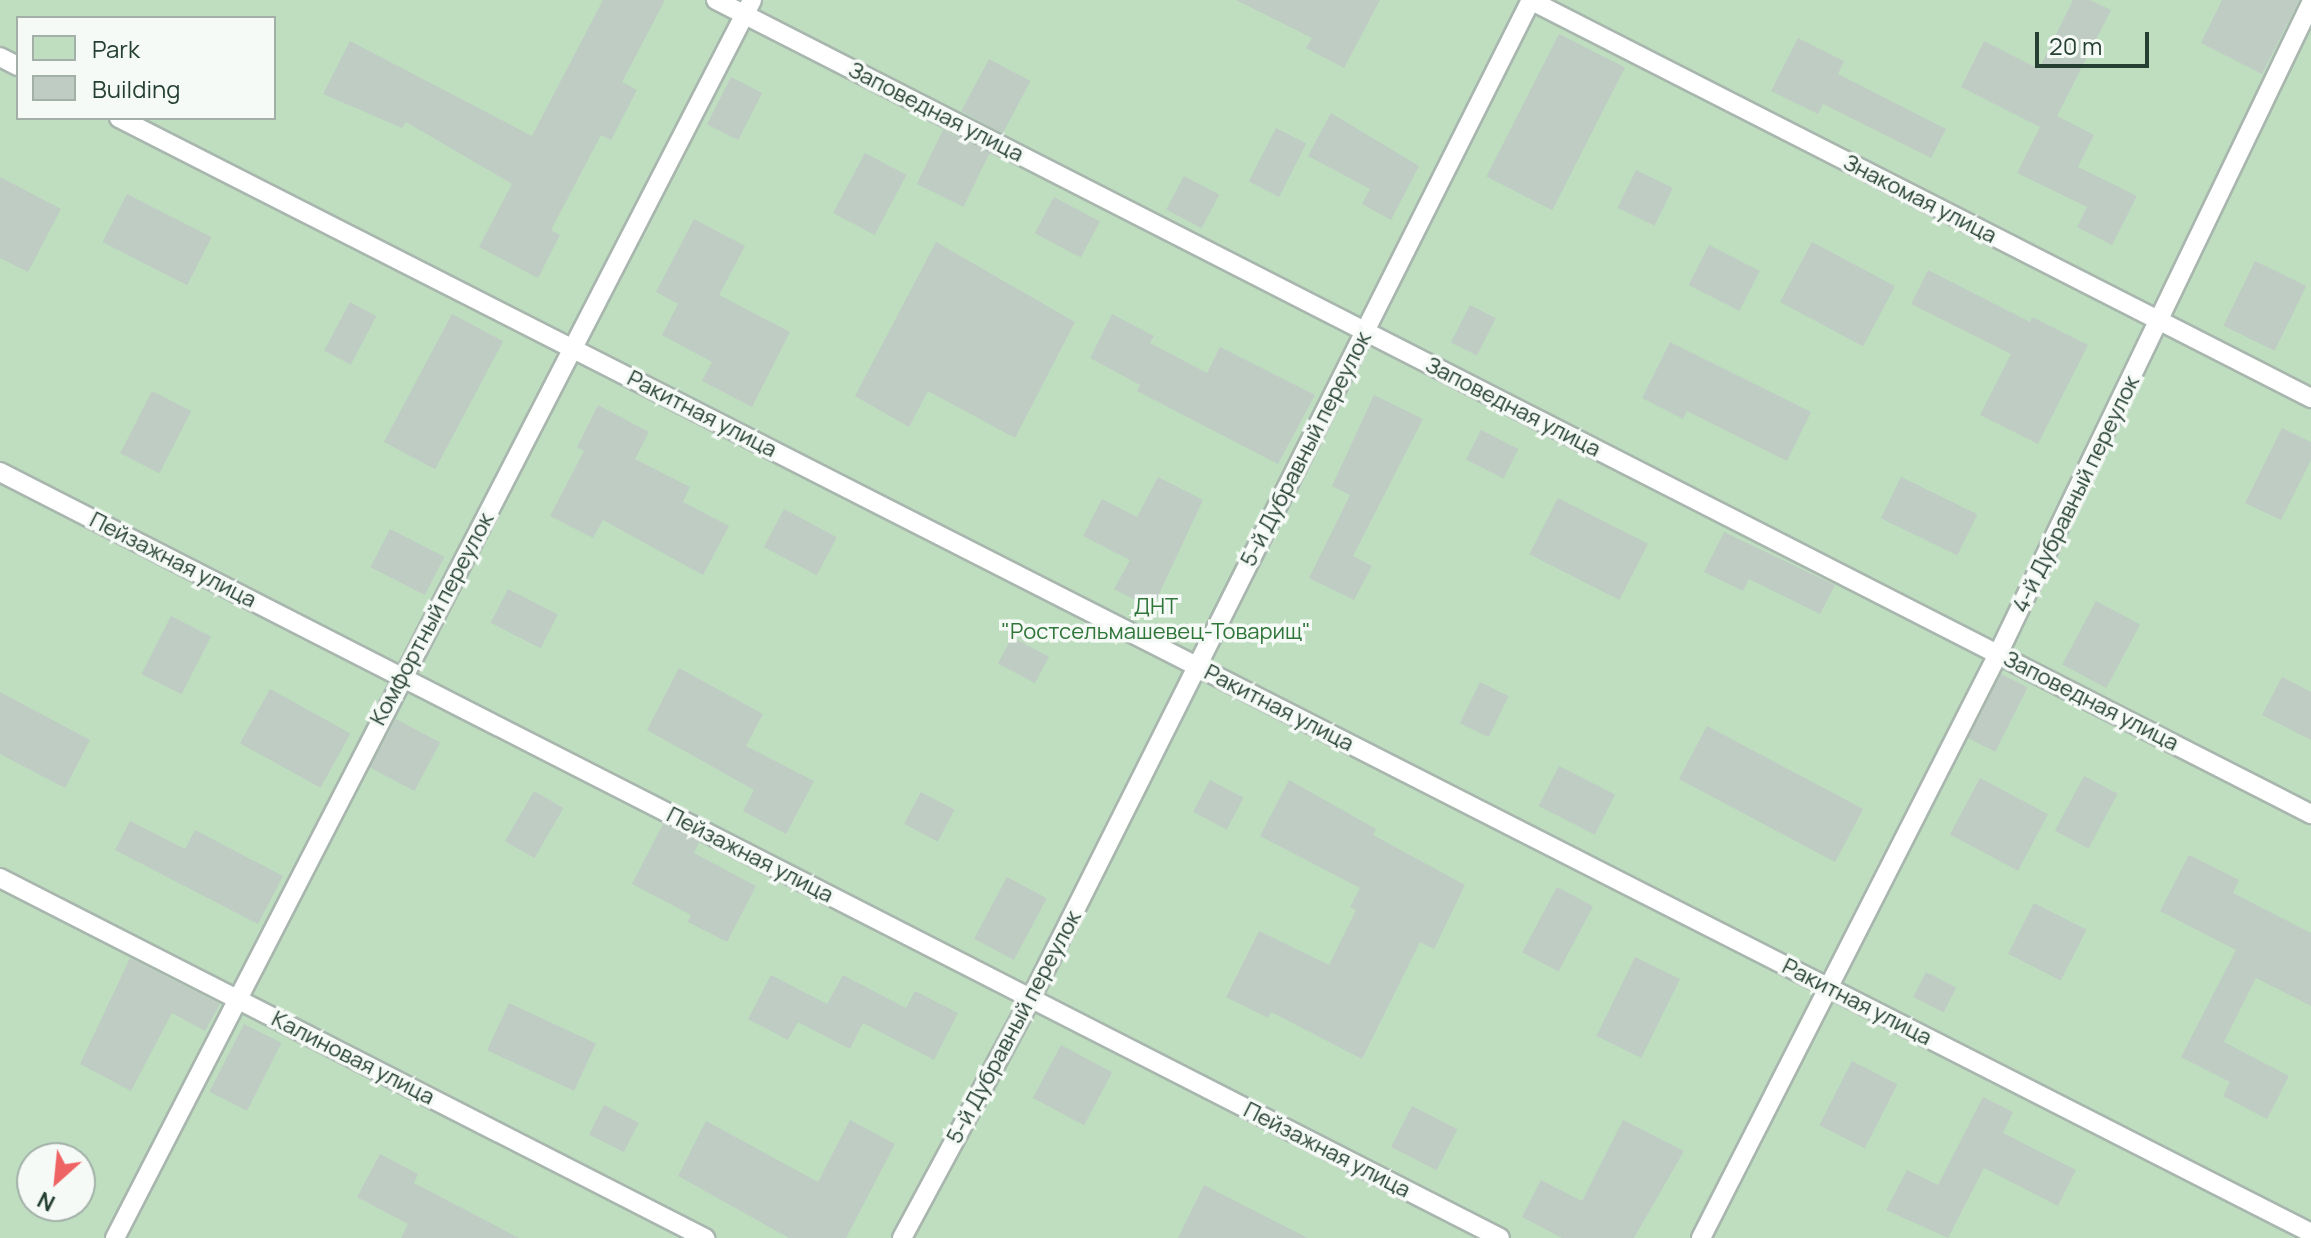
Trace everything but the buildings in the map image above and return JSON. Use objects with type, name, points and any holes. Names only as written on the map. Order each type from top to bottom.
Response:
[{"type":"lane","name":"Заповедная улица","points":[[716,0],[748,8],[1364,331],[2311,814]]},
{"type":"lane","name":"Знакомая улица","points":[[1531,0],[2311,398]]},
{"type":"lane","name":"5-й Дубравный переулок","points":[[902,1238],[1031,998],[1531,0]]},
{"type":"lane","name":"4-й Дубравный переулок","points":[[1701,1238],[1998,654],[2311,3]]},
{"type":"lane","name":"Комфортный переулок","points":[[115,1238],[235,998],[748,8]]},
{"type":"lane","name":"Ракитная улица","points":[[123,120],[2311,1233]]},
{"type":"lane","name":"Пейзажная улица","points":[[0,472],[1500,1238]]},
{"type":"lane","name":"Калиновая улица","points":[[0,878],[705,1238]]},
{"type":"green space","name":"ДНТ \"Ростсельмашевец-Товарищ\"","points":[[0,0],[2311,0],[2311,1238],[0,1238]]}]
